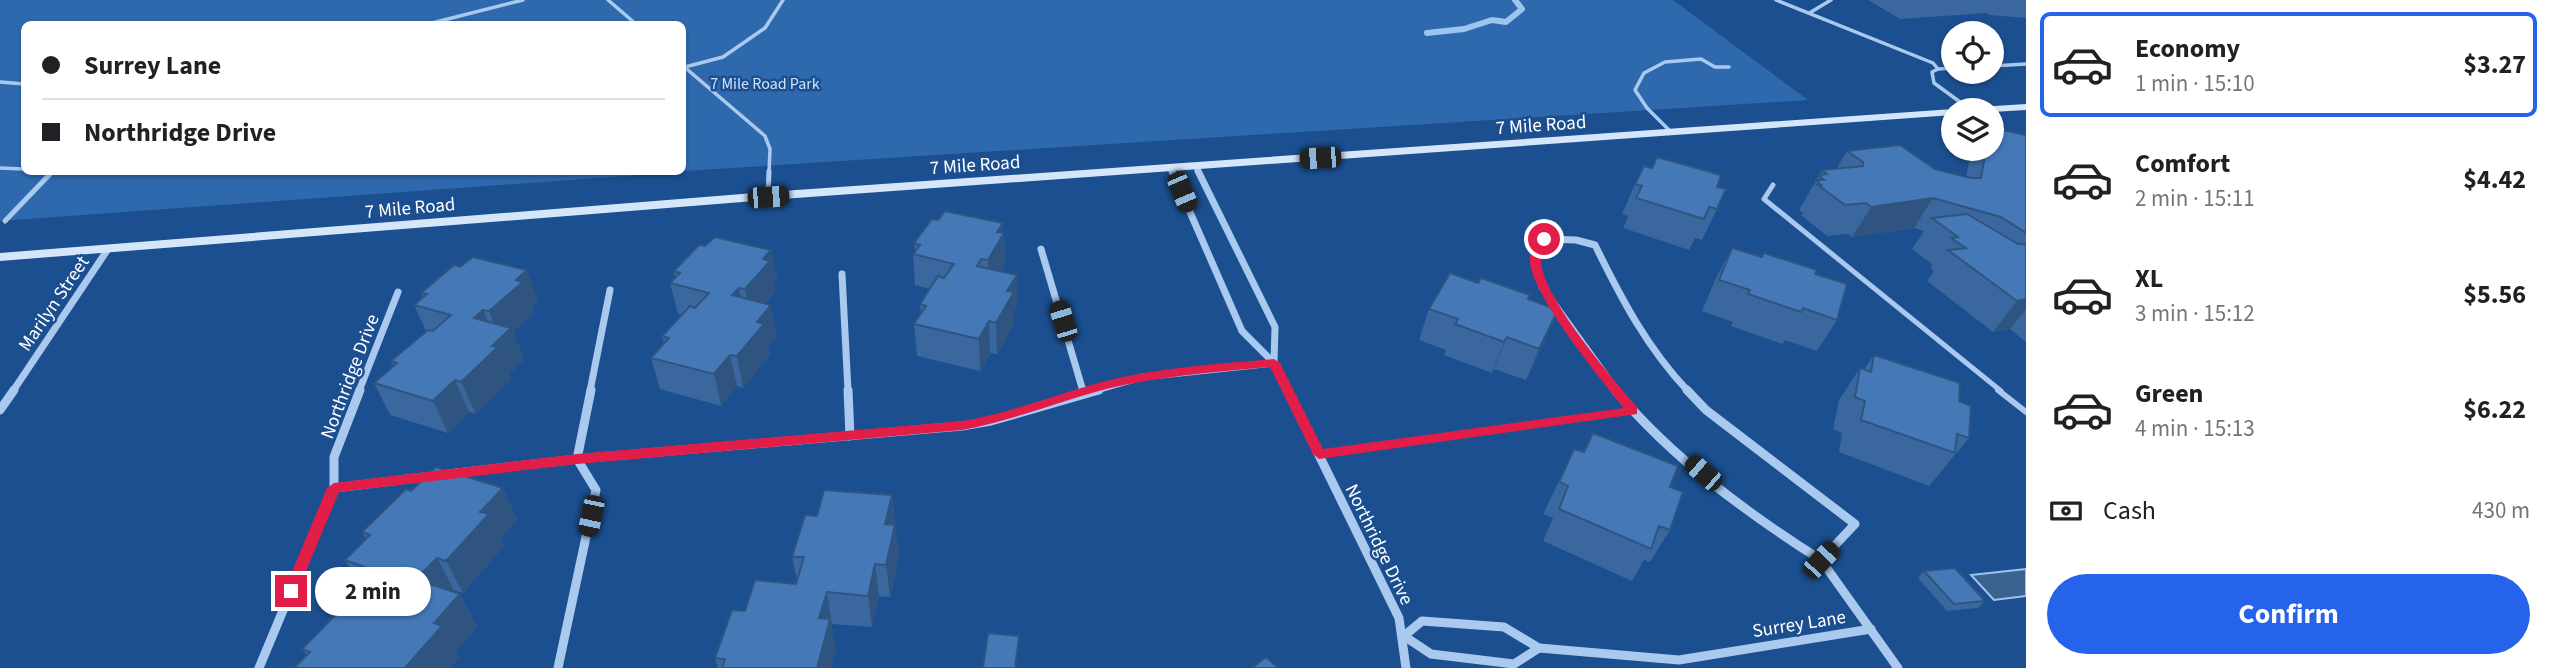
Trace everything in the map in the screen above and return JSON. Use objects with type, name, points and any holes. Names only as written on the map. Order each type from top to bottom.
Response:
[{"type":"street","points":[[2004,108],[2026,107]]},
{"type":"street","name":"7 Mile Road","points":[[0,257],[768,197],[1941,113]]},
{"type":"street","name":"Northridge Drive","points":[[1196,166],[1275,327],[1274,363]]},
{"type":"street","name":"Northridge Drive","points":[[1171,168],[1242,331],[1274,363],[1399,618],[1404,636],[1406,668]]},
{"type":"street","name":"Surrey Lane","points":[[1404,636],[1422,621],[1504,627],[1539,648],[1679,660],[1871,629],[1821,560],[1752,516],[1633,411],[1597,367],[1542,286],[1535,258],[1544,239],[1576,240],[1595,245],[1631,317],[1666,368],[1706,410],[1855,524],[1821,560]]},
{"type":"street","name":"Marilyn Street","points":[[0,410],[108,248]]},
{"type":"street","points":[[1041,249],[1084,393]]},
{"type":"street","points":[[842,274],[850,436]]},
{"type":"street","points":[[558,668],[596,490],[577,459],[610,290]]},
{"type":"street","name":"Northridge Drive","points":[[259,668],[334,488],[334,457],[398,292]]},
{"type":"street","points":[[334,488],[577,459],[991,421],[1142,377],[1274,363]]},
{"type":"street","points":[[1871,629],[1898,668]]},
{"type":"street","points":[[1404,636],[1431,654],[1514,664],[1539,648]]},
{"type":"lane","points":[[440,21],[523,0]]},
{"type":"lane","points":[[608,0],[632,21]]},
{"type":"lane","points":[[686,66],[723,57],[765,28],[783,0]]},
{"type":"lane","points":[[1776,0],[1923,57],[1938,69]]},
{"type":"lane","points":[[1811,12],[1831,0]]},
{"type":"lane","points":[[1671,132],[1647,108],[1636,90],[1644,73],[1665,62],[1701,59],[1715,67],[1729,67]]},
{"type":"lane","points":[[2004,65],[2026,64]]},
{"type":"lane","points":[[686,68],[765,136],[770,149],[768,197]]},
{"type":"lane","points":[[1941,69],[1931,72],[1934,83],[1955,98]]},
{"type":"lane","points":[[0,82],[21,84]]},
{"type":"lane","points":[[2004,132],[2014,138]]},
{"type":"lane","points":[[0,168],[21,169]]},
{"type":"lane","points":[[5,222],[49,175]]},
{"type":"lane","points":[[1773,185],[1764,199],[2026,412]]},
{"type":"lane","points":[[1319,454],[1633,411]]},
{"type":"green space","name":"7 Mile Road Park","points":[[0,0],[1673,0],[1808,100],[686,171],[686,21],[21,21],[21,175],[640,175],[0,221]]},
{"type":"shaded area","points":[[2026,569],[2026,596],[1994,600],[1971,575]]},
{"type":"building","points":[[2004,130],[2026,135],[2026,233],[2001,217],[1933,198],[1871,207],[1866,203],[1845,205],[1818,185],[1821,185],[1816,180],[1824,180],[1818,175],[1827,174],[1822,170],[1863,166],[1863,162],[1847,151],[1900,145],[1935,169],[1981,178],[1984,161],[2004,161]]},
{"type":"building","points":[[1657,157],[1721,175],[1717,187],[1726,189],[1717,209],[1709,207],[1704,219],[1636,198],[1642,186],[1635,184],[1644,166],[1652,168]]},
{"type":"building","points":[[945,211],[1003,223],[997,232],[1004,233],[988,260],[981,259],[977,266],[1017,275],[1007,291],[1014,292],[996,323],[989,321],[979,339],[914,324],[926,306],[920,304],[938,276],[944,278],[954,264],[913,254],[920,245],[914,243],[932,219],[938,220]]},
{"type":"building","points":[[1967,214],[2018,244],[2026,244],[2026,299],[2017,301],[1948,250],[1966,248],[1951,238],[1958,237],[1932,218]]},
{"type":"building","points":[[715,237],[771,250],[763,259],[770,261],[745,289],[739,288],[732,295],[771,305],[757,322],[764,324],[737,356],[730,355],[714,374],[651,358],[669,338],[662,336],[690,306],[695,308],[709,293],[670,283],[680,273],[674,271],[699,245],[705,246]]},
{"type":"building","points":[[1732,248],[1762,257],[1764,253],[1817,270],[1815,274],[1847,284],[1837,320],[1803,308],[1801,312],[1748,294],[1750,290],[1719,280]]},
{"type":"building","points":[[473,257],[527,270],[516,280],[523,282],[489,311],[483,310],[474,318],[511,328],[492,346],[498,347],[461,382],[455,380],[433,401],[374,383],[397,363],[391,361],[451,315],[414,305],[427,294],[421,293],[454,265],[460,267]]},
{"type":"building","points":[[1450,273],[1478,283],[1481,278],[1530,295],[1528,299],[1558,310],[1539,349],[1507,337],[1504,342],[1455,324],[1458,319],[1429,309]]},
{"type":"building","points":[[1874,355],[1960,383],[1959,401],[1971,406],[1969,438],[1957,434],[1955,453],[1861,420],[1865,401],[1855,397],[1860,368],[1871,372]]},
{"type":"building","points":[[1593,433],[1678,466],[1670,487],[1683,492],[1670,530],[1659,526],[1651,549],[1559,509],[1568,486],[1559,482],[1574,449],[1584,452]]},
{"type":"building","points":[[436,467],[503,488],[480,512],[489,514],[446,561],[437,558],[416,579],[460,594],[434,623],[442,626],[405,668],[294,668],[310,652],[302,649],[354,596],[360,598],[384,574],[345,560],[370,535],[362,532],[406,489],[411,491]]},
{"type":"building","points":[[824,490],[892,495],[885,524],[895,525],[886,565],[875,564],[868,596],[827,592],[819,618],[830,619],[817,668],[722,668],[725,659],[715,658],[732,610],[745,611],[755,580],[796,584],[804,557],[792,557],[805,515],[817,516]]},
{"type":"building","points":[[1955,568],[1985,601],[1954,604],[1924,571]]},
{"type":"building","points":[[988,633],[1019,636],[1015,668],[983,668]]},
{"type":"building","points":[[1266,657],[1278,668],[1252,668]]},
{"type":"waterway","points":[[1427,33],[1464,29],[1492,20],[1506,22],[1522,9],[1515,0]]},
{"type":"route","points":[[291,591],[334,488],[577,459],[962,426],[991,421],[1105,386],[1172,372],[1274,363],[1319,454],[1633,411],[1597,367],[1542,286],[1535,258],[1544,239]]}]
